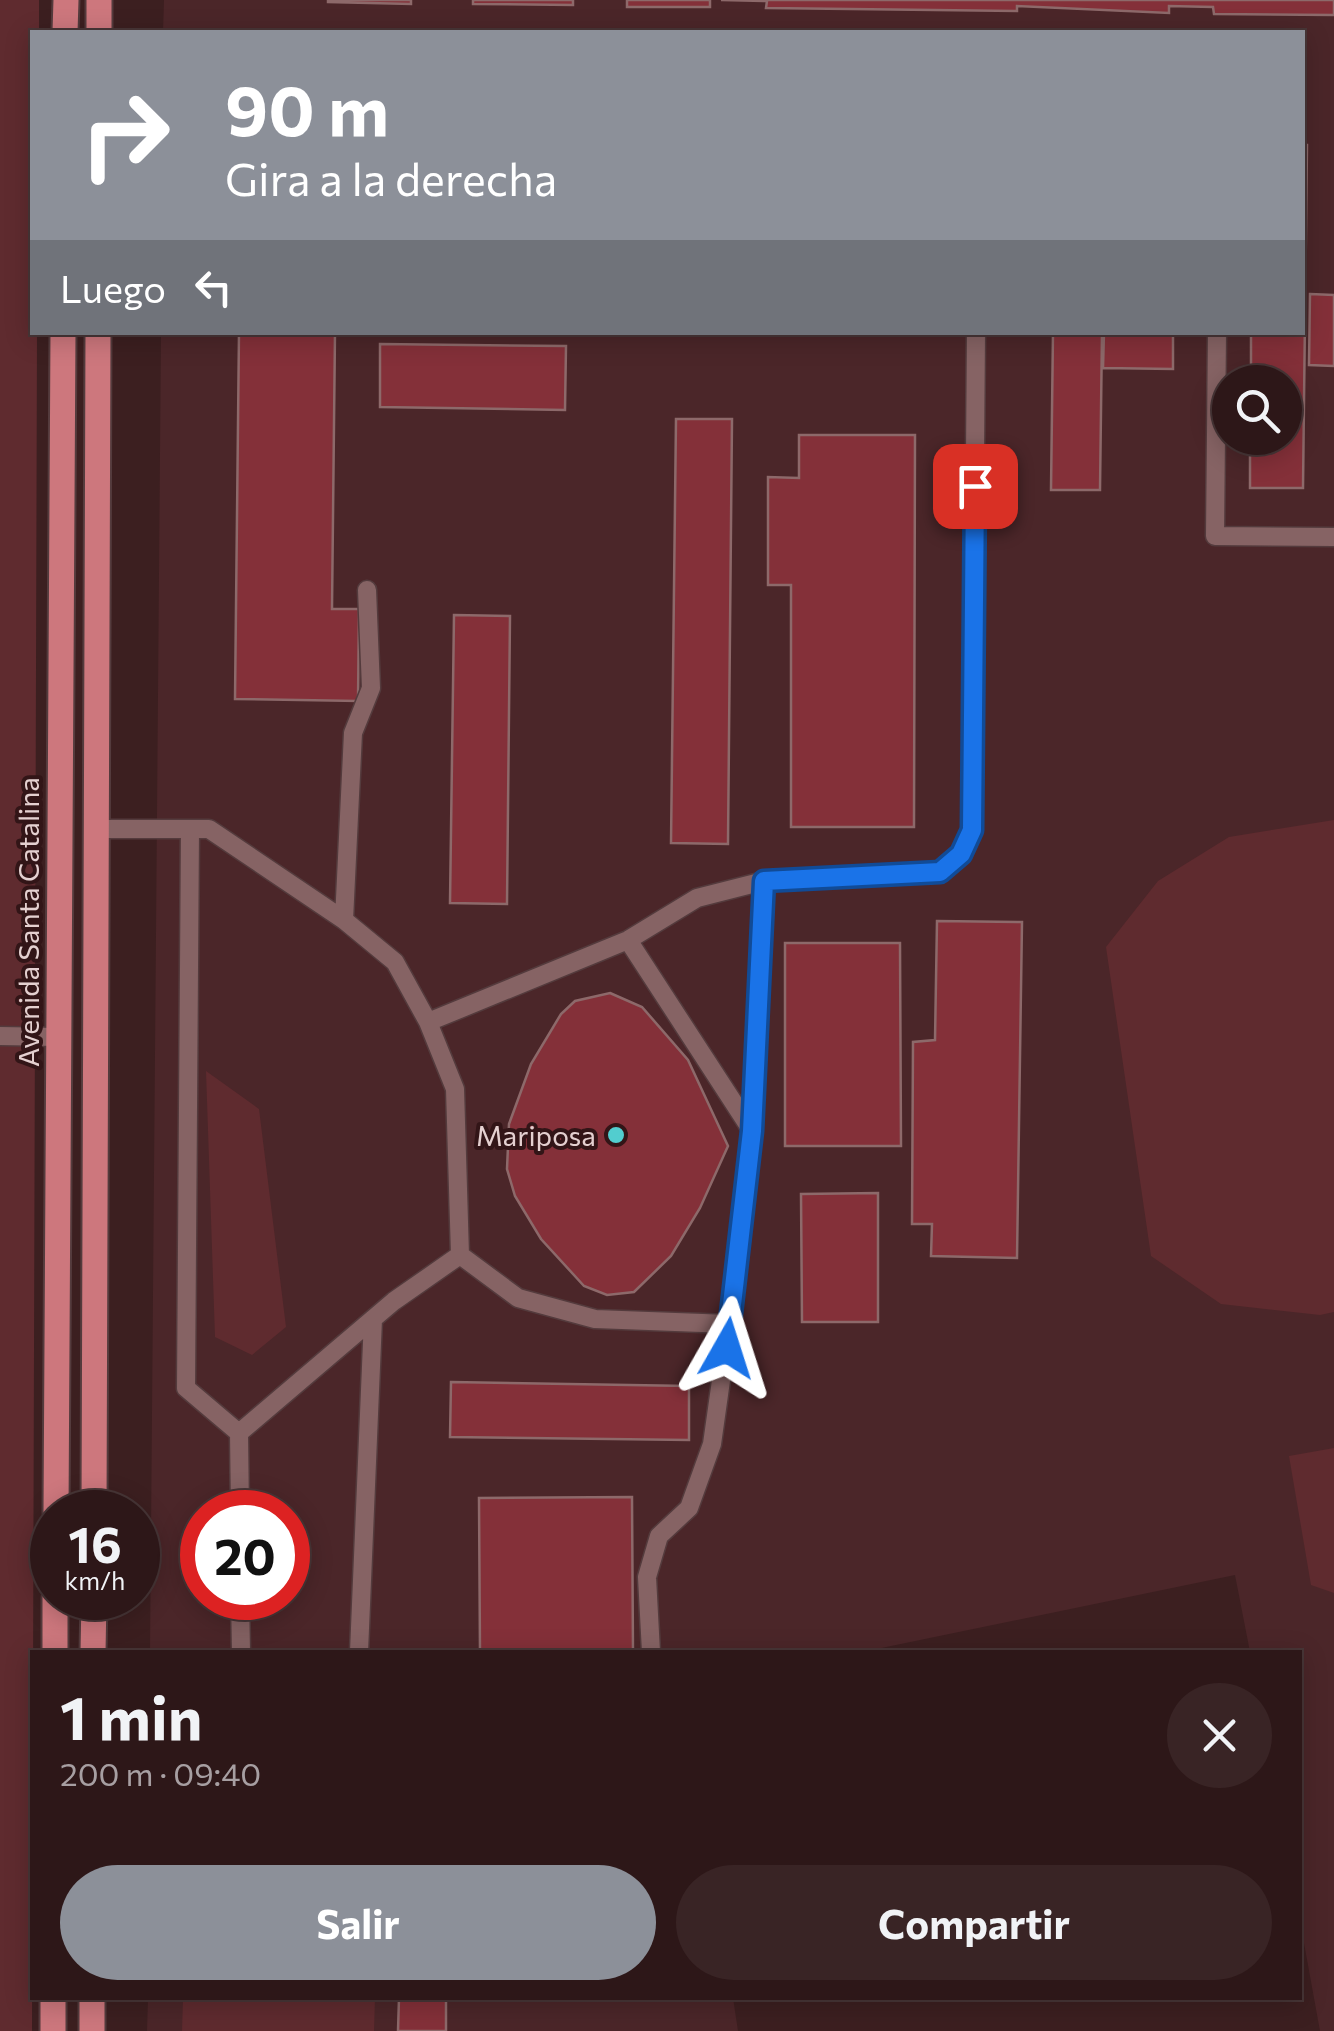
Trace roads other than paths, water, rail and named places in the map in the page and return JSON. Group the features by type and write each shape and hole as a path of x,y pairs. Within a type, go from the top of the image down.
{"main road":[{"path":"66,0 66,30"},
{"path":"99,30 100,0"},
{"name":"Avenida Santa Catalina","path":"56,1490 63,335"},
{"path":"94,1490 98,335"},
{"path":"55,1620 55,1650"},
{"path":"94,1620 94,1650"},
{"path":"53,2031 54,2000"},
{"path":"92,2000 92,2031"}],"lane":[{"path":"428,1022 628,940 697,898 764,881 940,872 961,854 972,830 976,335"},
{"path":"1217,335 1215,536 1334,537"},
{"path":"344,920 353,733 371,688 366,590"},
{"path":"96,829 209,829 344,920 395,962 428,1022 455,1089 460,1255"},
{"path":"190,829 186,1388 239,1433 240,1490"},
{"path":"650,1650 647,1576 659,1536 690,1508 712,1444 752,1131 764,881"},
{"path":"628,940 752,1131"},
{"path":"0,1036 57,1037"},
{"path":"239,1433 372,1319 460,1255"},
{"path":"460,1255 518,1298 580,1315 729,1324"},
{"path":"359,1650 372,1319"},
{"path":"240,1620 241,1650"}],"place":[{"name":"Mariposa","path":"616,1135"}]}
